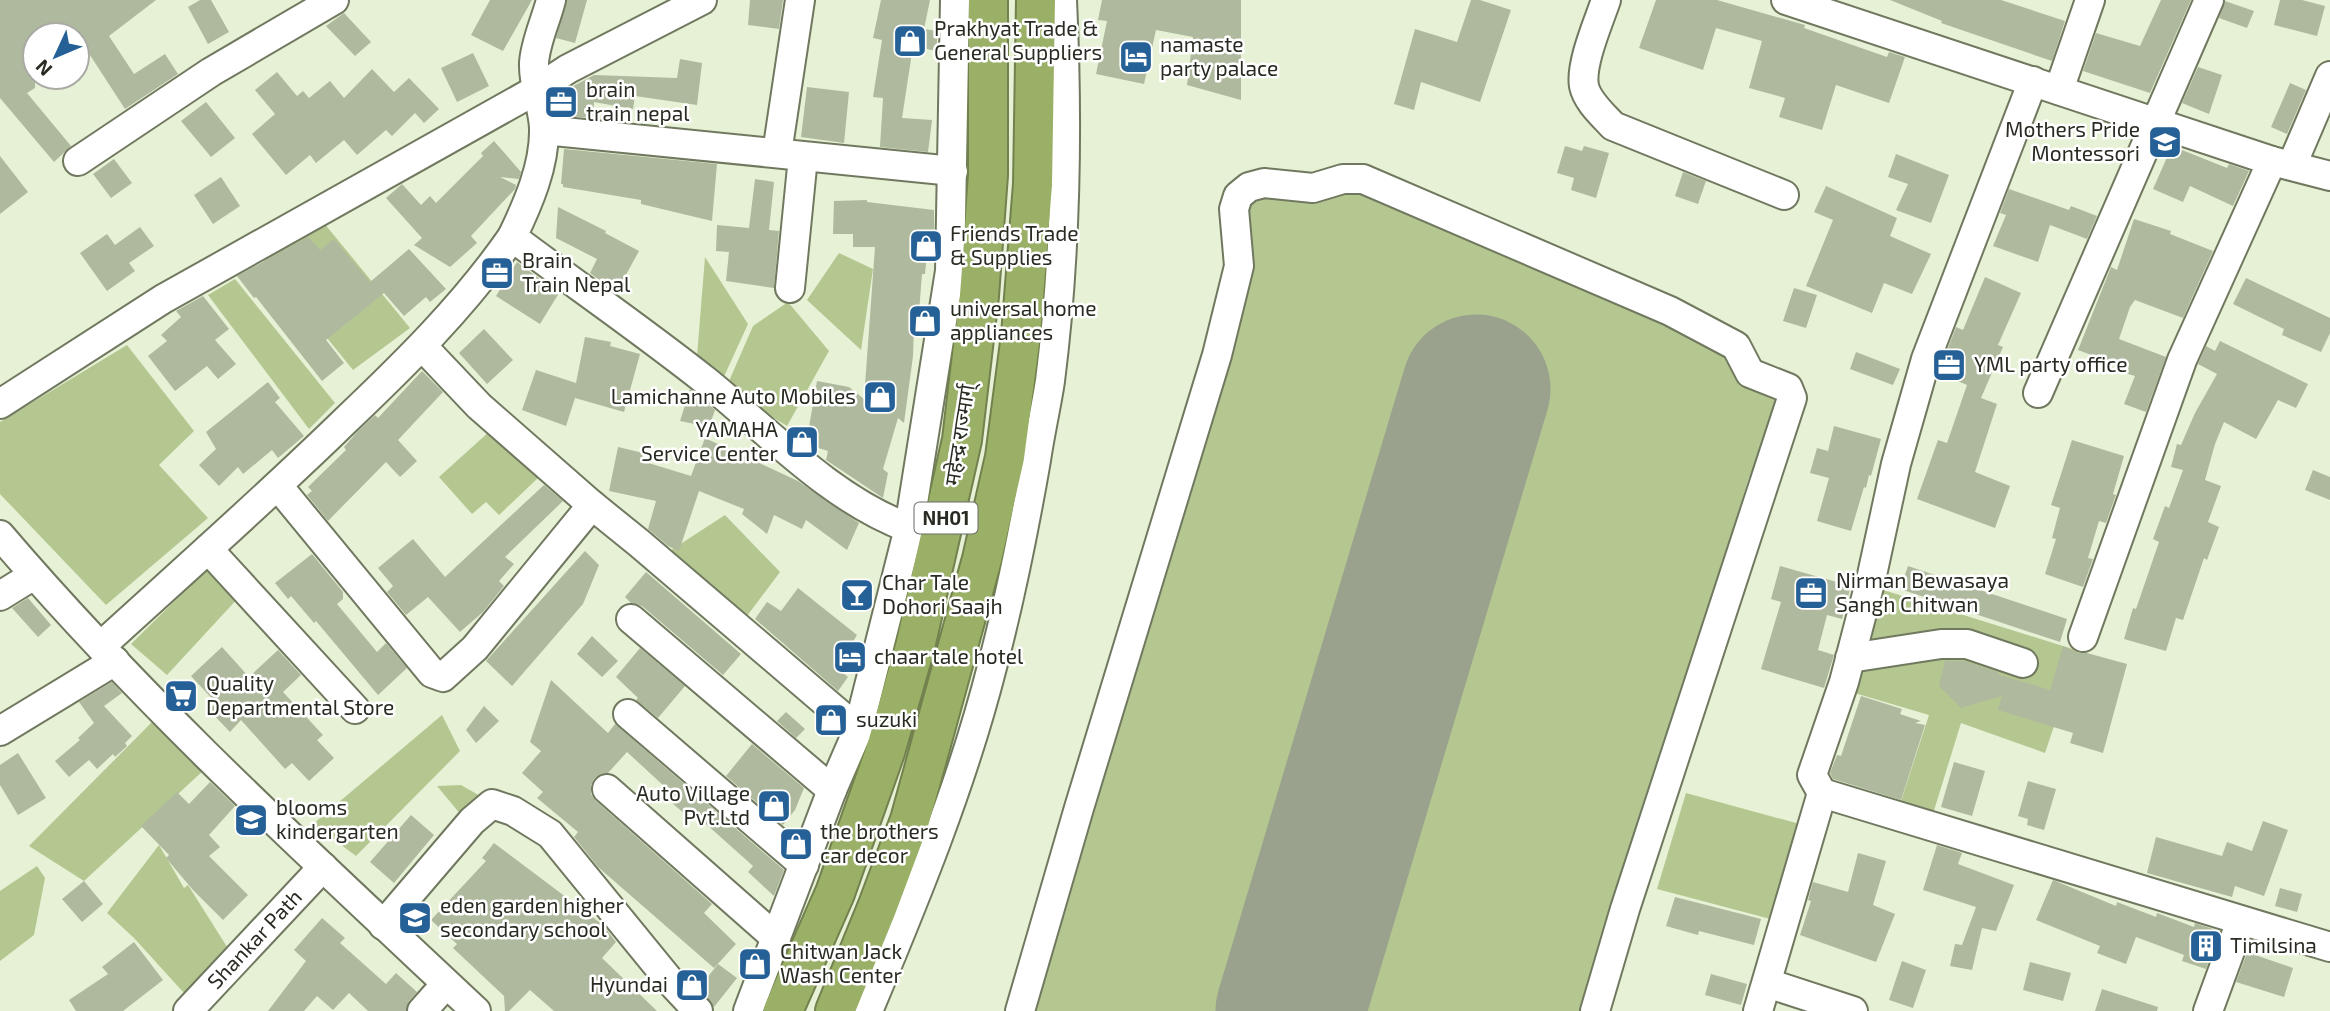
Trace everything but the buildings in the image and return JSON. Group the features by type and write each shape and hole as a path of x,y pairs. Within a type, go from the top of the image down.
{"highway":[{"name":"महेन्द्र राज्मार्ग्","path":"783,1011 835,893 885,752 915,647 962,440 979,296 988,175 988,0"},
{"name":"NH01","path":"835,1011 910,820 979,571 1004,457 1021,335 1033,184 1035,0"}],"street":[{"path":"78,161 211,72 334,0"},
{"path":"0,731 108,654 208,549 423,347 480,282 512,237 525,212 539,167 544,130 534,62 551,0"},
{"path":"0,404 163,299 536,90 568,69 702,0"},
{"path":"790,288 790,155 800,0"},
{"path":"748,1011 832,790 858,730 909,528 950,271 956,0"},
{"path":"868,1011 910,911 953,795 992,668 1024,524 1049,382 1059,281 1065,164 1062,0"},
{"path":"1606,0 1586,63 1584,86 1594,106 1613,126 1784,195"},
{"path":"1786,0 2282,163 2330,176"},
{"path":"2090,0 2046,85 1926,359 1896,464 1872,575 1850,658 1812,775 1822,793 2330,947"},
{"path":"2038,393 2208,0"},
{"path":"2083,636 2182,359 2282,163 2330,76"},
{"path":"544,130 953,171"},
{"path":"1020,1011 1217,355 1239,266 1234,209 1238,196 1249,187 1264,183 1313,188 1343,179 1363,180 1670,311 1737,346 1750,373 1788,388 1791,392 1792,398 1633,883 1595,1011"},
{"path":"512,237 705,380 818,476 879,514 909,528"},
{"path":"423,347 479,406 858,730"},
{"path":"278,486 432,673 443,677 475,648 592,505"},
{"path":"0,535 34,575 195,746 475,1011"},
{"path":"208,549 355,709"},
{"path":"0,596 34,575"},
{"path":"631,619 832,790"},
{"path":"1850,658 1941,644 1967,644 2023,663"},
{"path":"628,714 804,865"},
{"path":"607,789 776,938"},
{"path":"1758,1011 1822,793"},
{"path":"383,925 472,821 492,804 513,811 550,834 670,981 698,1011"},
{"name":"Shankar Path","path":"188,1011 323,867"},
{"path":"2208,1011 2241,921"},
{"path":"1767,983 1853,1011"},
{"path":"422,1011 446,984"}],"green space":[{"path":"1354,186 1716,341 1785,393 1748,480 1589,1011 1350,1011 1535,391 1441,366 1248,1011 1031,1011 1251,201 1260,193"},
{"path":"319,217 410,328 353,370 255,249"},
{"path":"839,253 873,269 861,350 807,300"},
{"path":"705,257 748,324 722,381 697,356"},
{"path":"235,279 335,403 309,429 208,295"},
{"path":"788,302 829,351 787,426 726,388 753,326"},
{"path":"127,345 194,431 159,465 208,518 106,605 0,494 0,422"},
{"path":"491,430 539,477 499,515 486,502 472,514 439,477"},
{"path":"725,515 780,572 744,620 665,554"},
{"path":"217,559 240,596 167,675 131,644"},
{"path":"1880,589 2079,651 2045,753 1961,723 1932,817 1899,807 1929,715 1851,692"},
{"path":"442,715 460,751 356,856 313,824"},
{"path":"155,719 205,769 84,881 29,846"},
{"path":"461,785 482,797 462,816 437,786"},
{"path":"1686,793 1807,826 1778,921 1657,889"},
{"path":"159,845 184,888 188,885 229,950 184,993 134,938 107,913"},
{"path":"37,866 45,878 34,935 0,961 0,891"}],"runway":[{"path":"1290,1011 1476,389"}],"place":[{"name":"Prakhyat Trade & General Suppliers","path":"910,41"},
{"name":"namaste party palace","path":"1136,57"},
{"name":"brain train nepal","path":"561,102"},
{"name":"Mothers Pride Montessori","path":"2165,142"},
{"name":"Friends Trade & Supplies","path":"926,246"},
{"name":"Brain Train Nepal","path":"497,273"},
{"name":"universal home appliances","path":"925,321"},
{"name":"YML party office","path":"1949,365"},
{"name":"Lamichanne Auto Mobiles","path":"880,397"},
{"name":"YAMAHA Service Center","path":"802,442"},
{"name":"Nirman Bewasaya Sangh Chitwan","path":"1811,593"},
{"name":"Char Tale Dohori Saajh","path":"857,595"},
{"name":"chaar tale hotel","path":"850,657"},
{"name":"Quality Departmental Store","path":"181,696"},
{"name":"suzuki","path":"831,720"},
{"name":"Auto Village Pvt.Ltd","path":"774,806"},
{"name":"blooms kindergarten","path":"251,820"},
{"name":"the brothers car decor","path":"796,844"},
{"name":"eden garden higher secondary school","path":"415,918"},
{"name":"Timilsina","path":"2206,946"},
{"name":"Chitwan Jack Wash Center","path":"755,964"},
{"name":"Hyundai","path":"692,985"}]}
